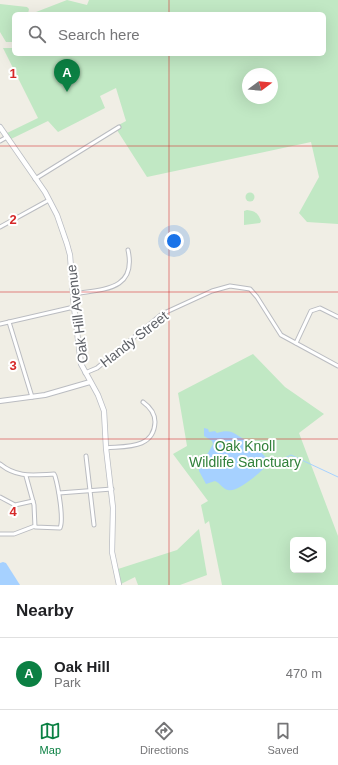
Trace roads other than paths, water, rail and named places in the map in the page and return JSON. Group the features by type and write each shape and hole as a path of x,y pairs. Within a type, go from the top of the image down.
{"main road":[{"name":"Oak Hill Avenue","path":"0,126 49,200 70,255 80,357 85,373 98,395 104,411 106,448 114,508 112,552 119,585"}],"street":[{"path":"36,179 119,127"},
{"path":"0,141 7,137"},
{"path":"0,227 49,200"},
{"path":"73,294 114,286 120,283 126,277 130,266 128,250"},
{"name":"Handy Street","path":"85,373 97,368 162,314 202,295 225,287 244,287 253,292 282,335 338,366"},
{"path":"0,324 74,307"},
{"path":"296,343 311,311 320,308 338,317"},
{"path":"9,322 32,397"},
{"path":"0,401 32,397 90,382"},
{"path":"106,448 137,445 148,439 154,428 155,418 149,406 144,402"},
{"path":"86,456 94,526"},
{"path":"0,464 12,472 26,476 54,474 59,493 61,525 60,528 37,528 34,526 14,534 0,534"},
{"path":"26,476 33,501 34,526"},
{"path":"59,493 112,489"},
{"path":"0,497 15,505 33,501"}],"water":[{"path":"204,428 208,429 209,432 232,432 247,441 252,442 269,461 268,464 250,481 232,490 226,489 215,481 206,484 199,471 199,461 208,453 213,444 212,441 204,436"},
{"path":"0,563 6,563 20,585 0,585"}],"waterway":[{"path":"274,463 291,455 338,477"}],"place":[{"name":"Oak Hill","path":"67,92"}],"park label":[{"name":"Oak Knoll Wildlife Sanctuary","path":"245,454"}]}
